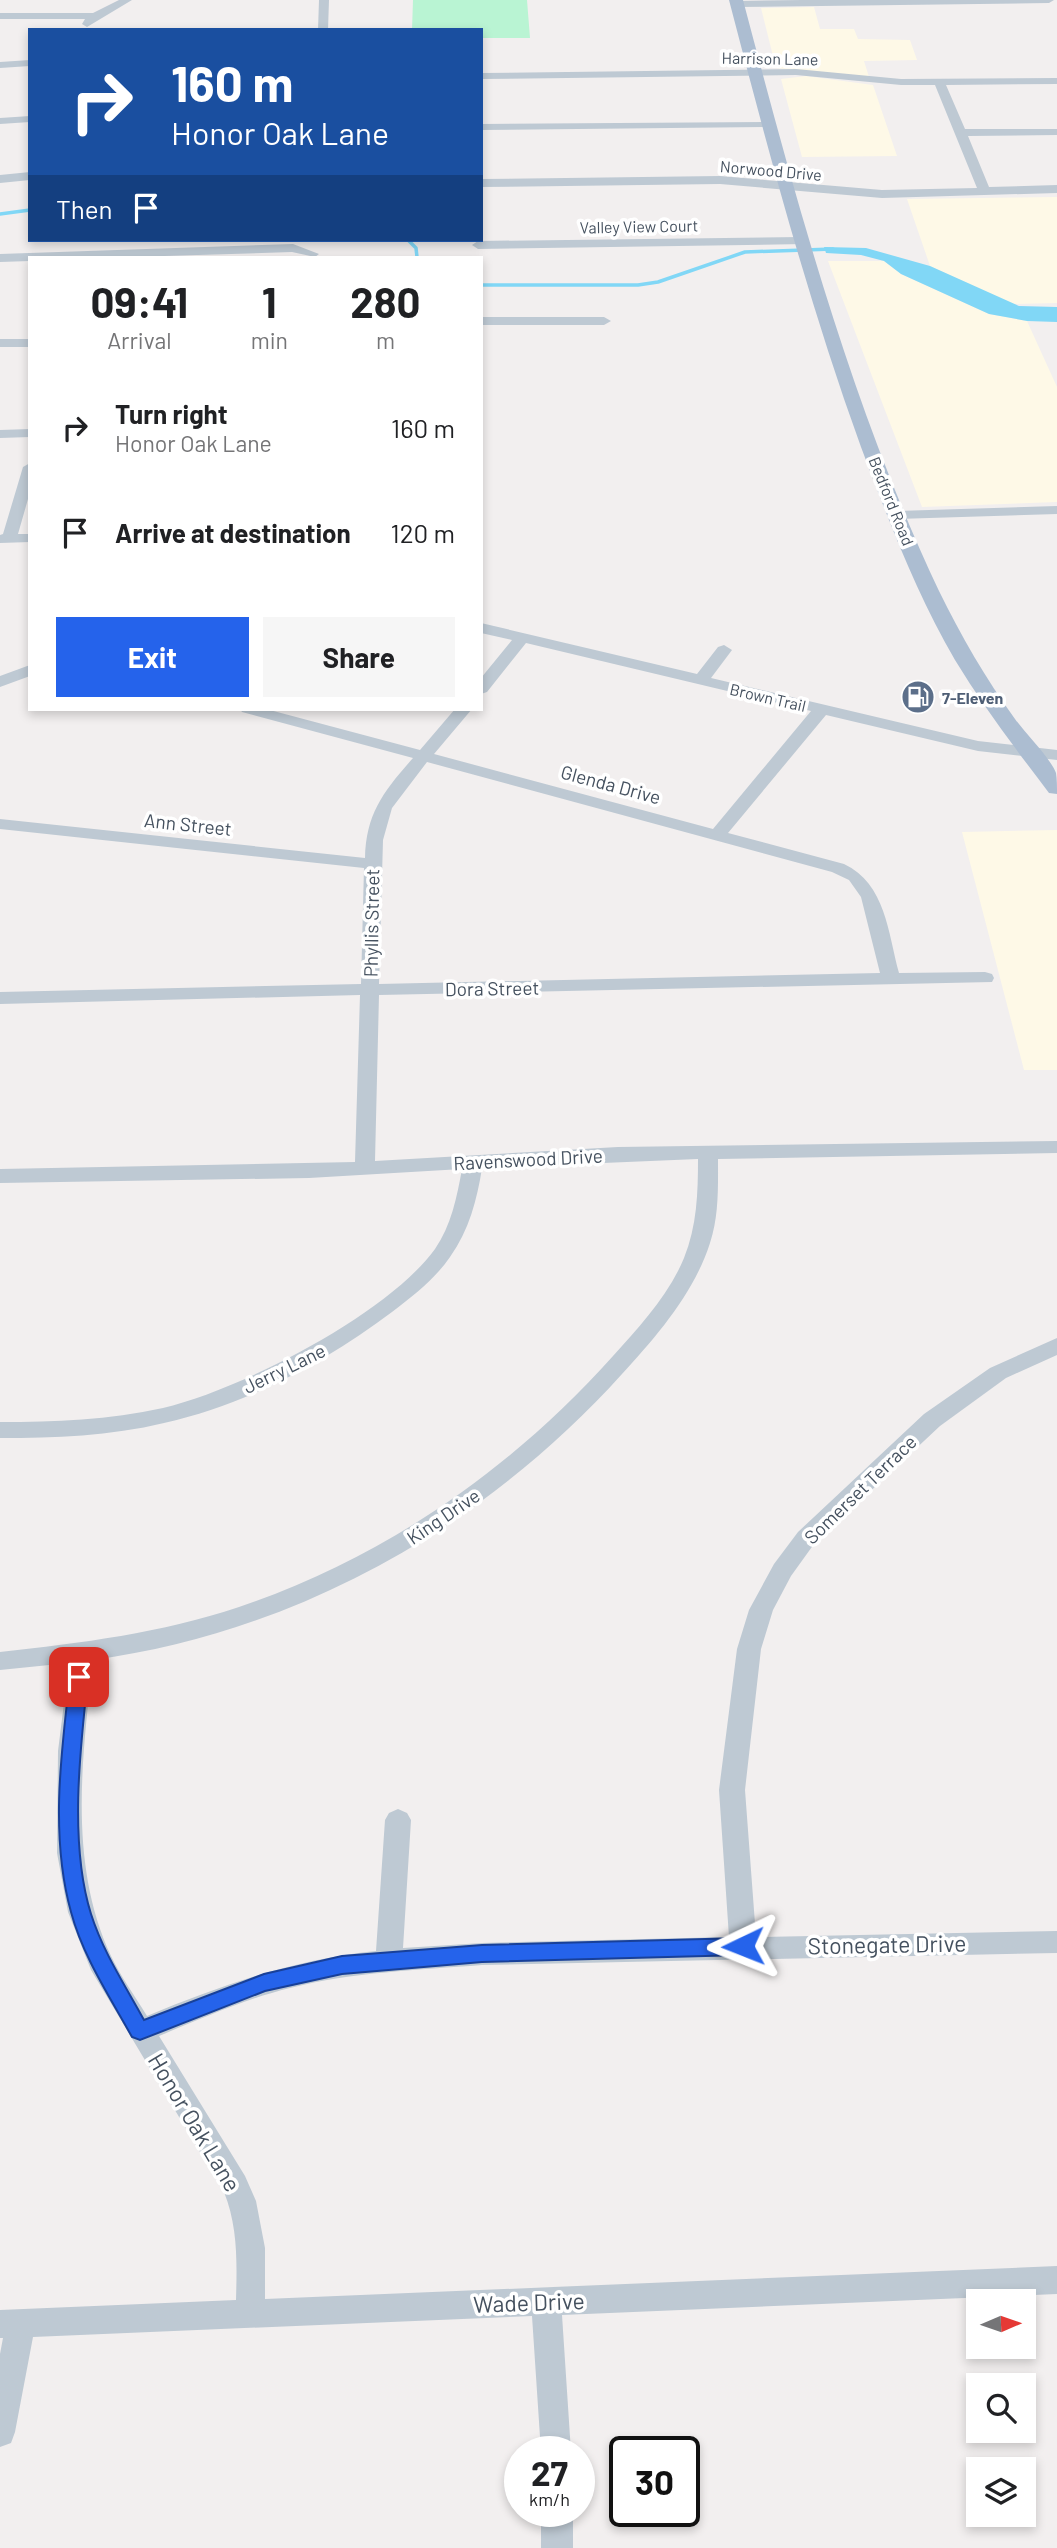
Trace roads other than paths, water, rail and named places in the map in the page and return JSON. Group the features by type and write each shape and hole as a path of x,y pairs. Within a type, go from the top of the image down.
{"main road":[{"name":"Bedford Road","path":"737,2 784,186 803,247 866,435 897,515 921,573 964,658 1030,754 1057,788"}],"street":[{"path":"86,28 94,16 127,0"},
{"path":"323,28 324,0"},
{"path":"737,2 1049,0"},
{"path":"0,16 94,16"},
{"path":"0,65 28,63"},
{"name":"Harrison Lane","path":"483,76 755,72 808,73 887,82 1057,82"},
{"path":"940,83 984,191"},
{"path":"0,121 28,119"},
{"path":"483,128 768,124"},
{"path":"961,134 1057,132"},
{"path":"0,179 28,176"},
{"name":"Norwood Drive","path":"483,183 720,180 882,194 1057,189"},
{"name":"Valley View Court","path":"478,245 803,247"},
{"path":"77,256 293,248 313,254"},
{"path":"0,258 28,257"},
{"path":"483,321 604,321"},
{"path":"0,343 28,342"},
{"path":"0,433 28,433"},
{"path":"28,473 5,539 28,538"},
{"path":"897,515 1057,510"},
{"name":"Brown Trail","path":"483,628 978,747 1057,755"},
{"path":"483,686 522,638"},
{"path":"700,681 724,650"},
{"path":"0,682 28,671"},
{"path":"718,834 822,709"},
{"name":"Glenda Drive","path":"255,711 838,868 855,876 870,897 891,979"},
{"name":"Phyllis Street","path":"365,1168 374,840 383,808 392,793 462,711"},
{"name":"Ann Street","path":"0,824 372,864"},
{"name":"Dora Street","path":"0,998 985,978"},
{"name":"Ravenswood Drive","path":"0,1176 365,1168 708,1152 1057,1147"},
{"name":"King Drive","path":"0,1661 82,1652 187,1632 290,1598 387,1554 444,1517 536,1450 646,1334 686,1273 700,1243 708,1199 708,1152"},
{"name":"Jerry Lane","path":"0,1430 92,1427 133,1422 211,1402 270,1378 327,1347 407,1290 432,1267 450,1242 469,1197 473,1162"},
{"name":"Somerset Terrace","path":"743,1946 732,1790 749,1648 761,1610 782,1570 806,1538 932,1420 999,1373 1057,1346"},
{"name":"Honor Oak Lane","path":"82,1652 71,1751 70,1853 81,1912 100,1962 246,2207 251,2230 250,2314"},
{"path":"389,1960 398,1820"},
{"name":"Stonegate Drive","path":"140,2031 264,1983 342,1965 389,1960 482,1954 743,1946 1057,1942"},
{"name":"Wade Drive","path":"11,2323 1057,2280"},
{"path":"546,2302 555,2436"},
{"path":"0,2432 11,2323"},
{"path":"556,2527 557,2548"}],"water":[{"path":"824,247 866,248 930,266 1019,306 1057,307 1057,322 1027,321 989,314 901,274 884,261 861,255 826,253"}],"waterway":[{"path":"0,214 28,210"},
{"path":"410,242 416,248 417,256"},
{"path":"483,285 638,285 658,282 745,252 833,249"}],"place":[{"name":"7-Eleven","path":"918,697"}]}
